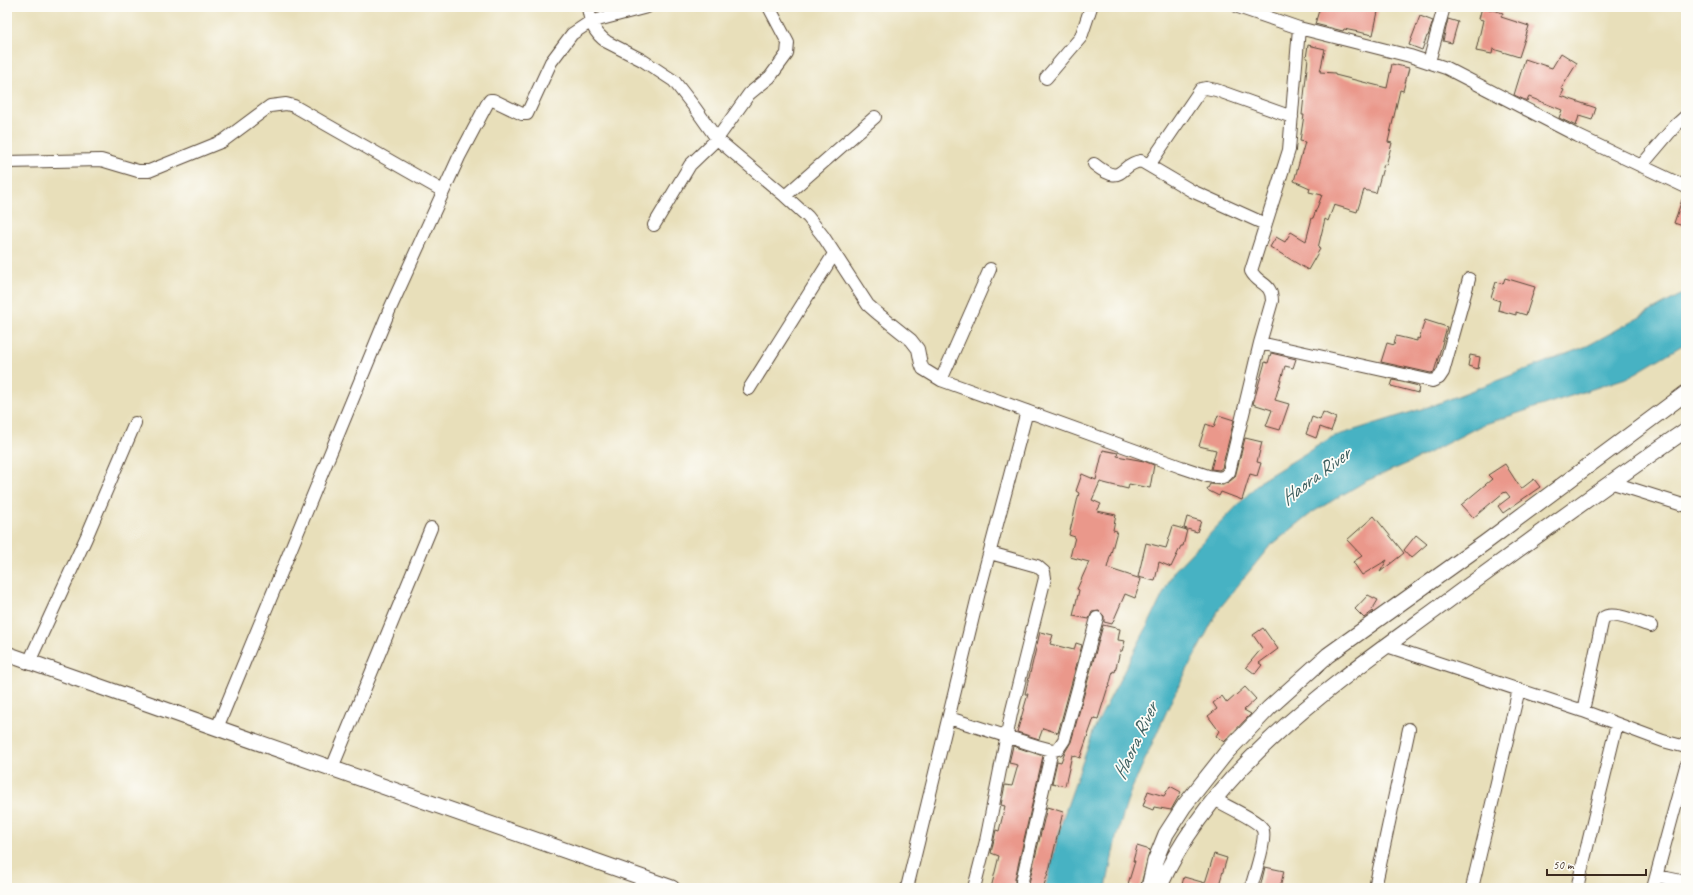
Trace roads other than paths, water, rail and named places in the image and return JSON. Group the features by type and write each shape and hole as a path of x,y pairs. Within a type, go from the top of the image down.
{"street":[{"path":"588,7 590,22 600,37 606,42 642,60 674,81 717,139 785,196 814,225 868,305 911,340 918,349 920,364 924,369 941,380 1181,467 1208,476 1220,478 1229,472 1260,343 1272,301 1270,288 1253,276 1251,271 1264,224 1287,161 1299,28"},
{"path":"217,728 349,405 458,157 488,102 490,100 496,101 522,114 527,114 551,62 568,39 579,28 590,22 647,7"},
{"path":"654,225 690,165 717,139 749,94 770,77 787,54 788,43 769,7"},
{"path":"1046,78 1081,37 1091,7"},
{"path":"1429,62 1444,7"},
{"path":"1243,8 1299,28 1429,62 1453,71 1578,136 1686,187"},
{"path":"1149,164 1202,89 1206,88 1216,90 1292,117"},
{"path":"7,162 101,160 138,171 149,171 219,143 231,136 270,106 286,104 294,106 443,191"},
{"path":"1641,166 1675,126 1686,116"},
{"path":"785,196 875,117"},
{"path":"1094,164 1104,172 1114,174 1124,171 1135,162 1141,161 1149,164 1192,191 1264,224"},
{"path":"748,389 834,254"},
{"path":"941,380 990,269"},
{"path":"1260,343 1432,381 1439,378 1443,372 1469,279"},
{"path":"1149,888 1155,861 1166,834 1184,806 1226,753 1269,708 1328,654 1486,542 1686,393"},
{"path":"907,888 990,553 1027,411"},
{"path":"29,662 86,538 136,423"},
{"path":"1159,888 1182,844 1206,808 1228,782 1281,729 1321,695 1387,646 1610,482 1686,430"},
{"path":"1610,482 1686,506"},
{"path":"332,768 431,528"},
{"path":"974,888 986,841 1007,737 1045,578 1044,572 1037,566 990,553"},
{"path":"1583,711 1603,618 1613,615 1651,626"},
{"path":"950,718 1052,750 1058,749 1064,740 1097,618"},
{"path":"1387,646 1583,711 1663,741 1686,747"},
{"path":"7,654 672,888"},
{"path":"1472,888 1519,689"},
{"path":"1577,888 1617,724"},
{"path":"1375,888 1409,729"},
{"path":"1022,881 1052,750"},
{"path":"1653,888 1686,766"},
{"path":"1214,799 1256,822 1262,828 1264,838 1251,888"},
{"path":"1657,876 1686,882"}],"water":[{"name":"Haora River","path":"1686,292 1686,343 1629,377 1482,425 1411,462 1366,481 1313,512 1269,547 1219,609 1173,697 1130,793 1116,838 1106,888 1045,888 1063,818 1094,729 1174,571 1262,480 1332,437 1434,405 1587,346"}]}
